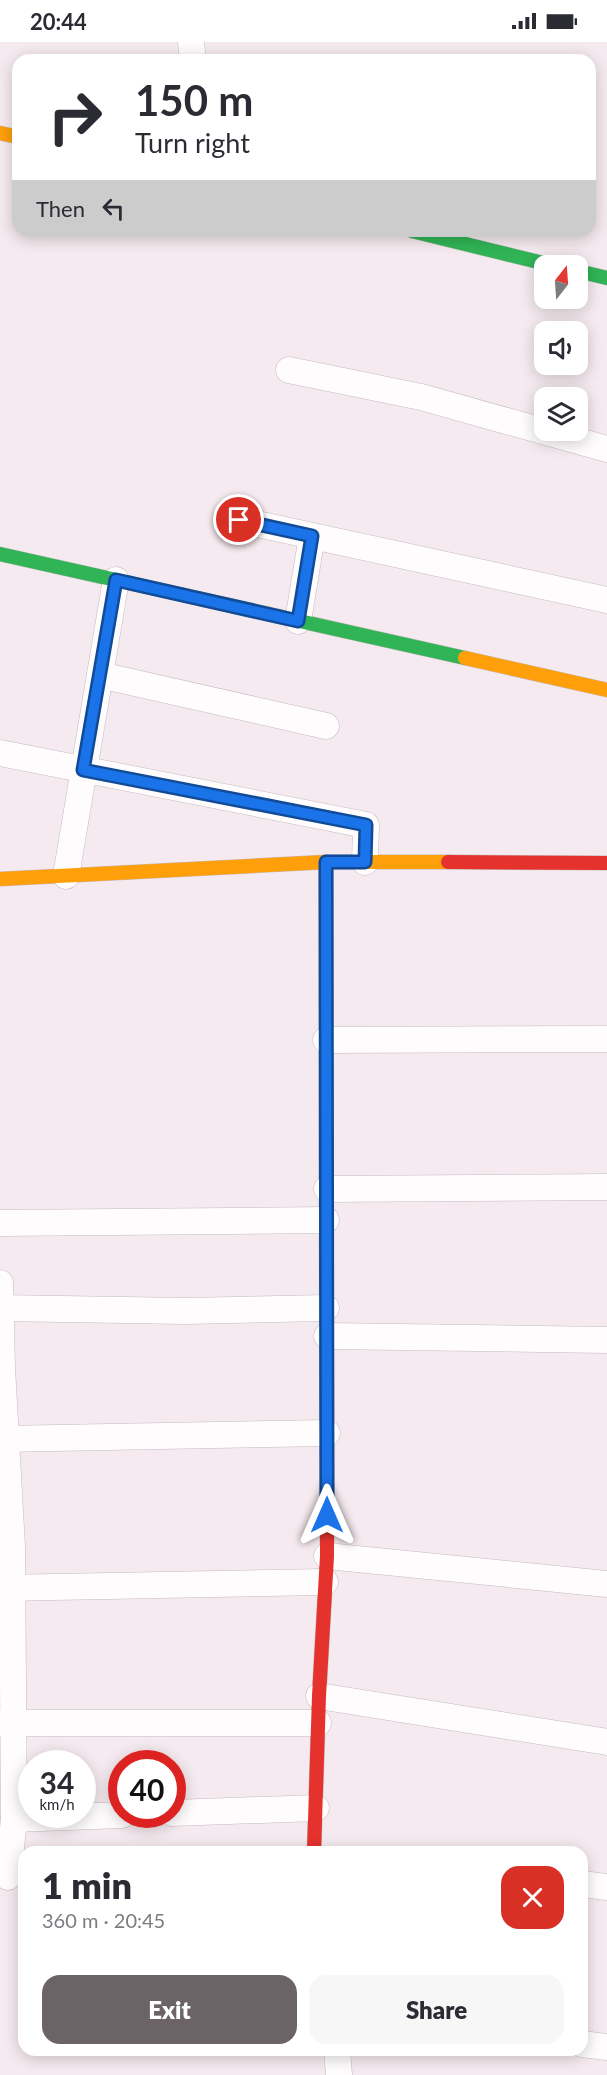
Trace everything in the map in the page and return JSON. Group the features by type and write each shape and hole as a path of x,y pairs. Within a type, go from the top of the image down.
{"street":[{"path":"437,237 534,261"},
{"path":"588,273 607,278"},
{"path":"289,370 421,397 607,449"},
{"path":"239,520 607,600"},
{"path":"298,621 312,536"},
{"path":"0,554 607,690"},
{"path":"66,876 116,580"},
{"path":"100,675 326,726"},
{"path":"0,753 366,825 365,862"},
{"path":"314,1846 319,1696 327,1556 326,862"},
{"path":"0,879 326,862 607,863"},
{"path":"326,1040 607,1039"},
{"path":"327,1189 607,1187"},
{"path":"0,1223 326,1220"},
{"path":"0,1283 7,1723 14,1819 11,1878"},
{"path":"1,1308 186,1311 326,1308"},
{"path":"327,1336 607,1340"},
{"path":"3,1439 327,1433"},
{"path":"327,1556 607,1584"},
{"path":"6,1588 325,1582"},
{"path":"319,1696 607,1742"},
{"path":"7,1723 318,1723"},
{"path":"186,1813 316,1808"},
{"path":"14,1819 108,1816"},
{"path":"588,1885 607,1887"},
{"path":"588,2045 607,2047"},
{"path":"337,2056 339,2075"}],"traffic: fast":[{"path":"437,237 534,261"},
{"path":"588,273 607,278"},
{"path":"0,554 465,658"},
{"path":"326,862 326,992"},
{"path":"326,1177 327,1476"}],"traffic: slow":[{"path":"0,133 12,136"},
{"path":"465,658 607,690"},
{"path":"0,879 326,862 448,862"}],"traffic: jam":[{"path":"448,862 607,863"},
{"path":"326,992 326,1177"},
{"path":"314,1846 319,1696 327,1556 327,1476"}],"route":[{"path":"239,520 312,536 298,621 116,580 83,770 366,825 365,862 326,862 327,1515"}]}
